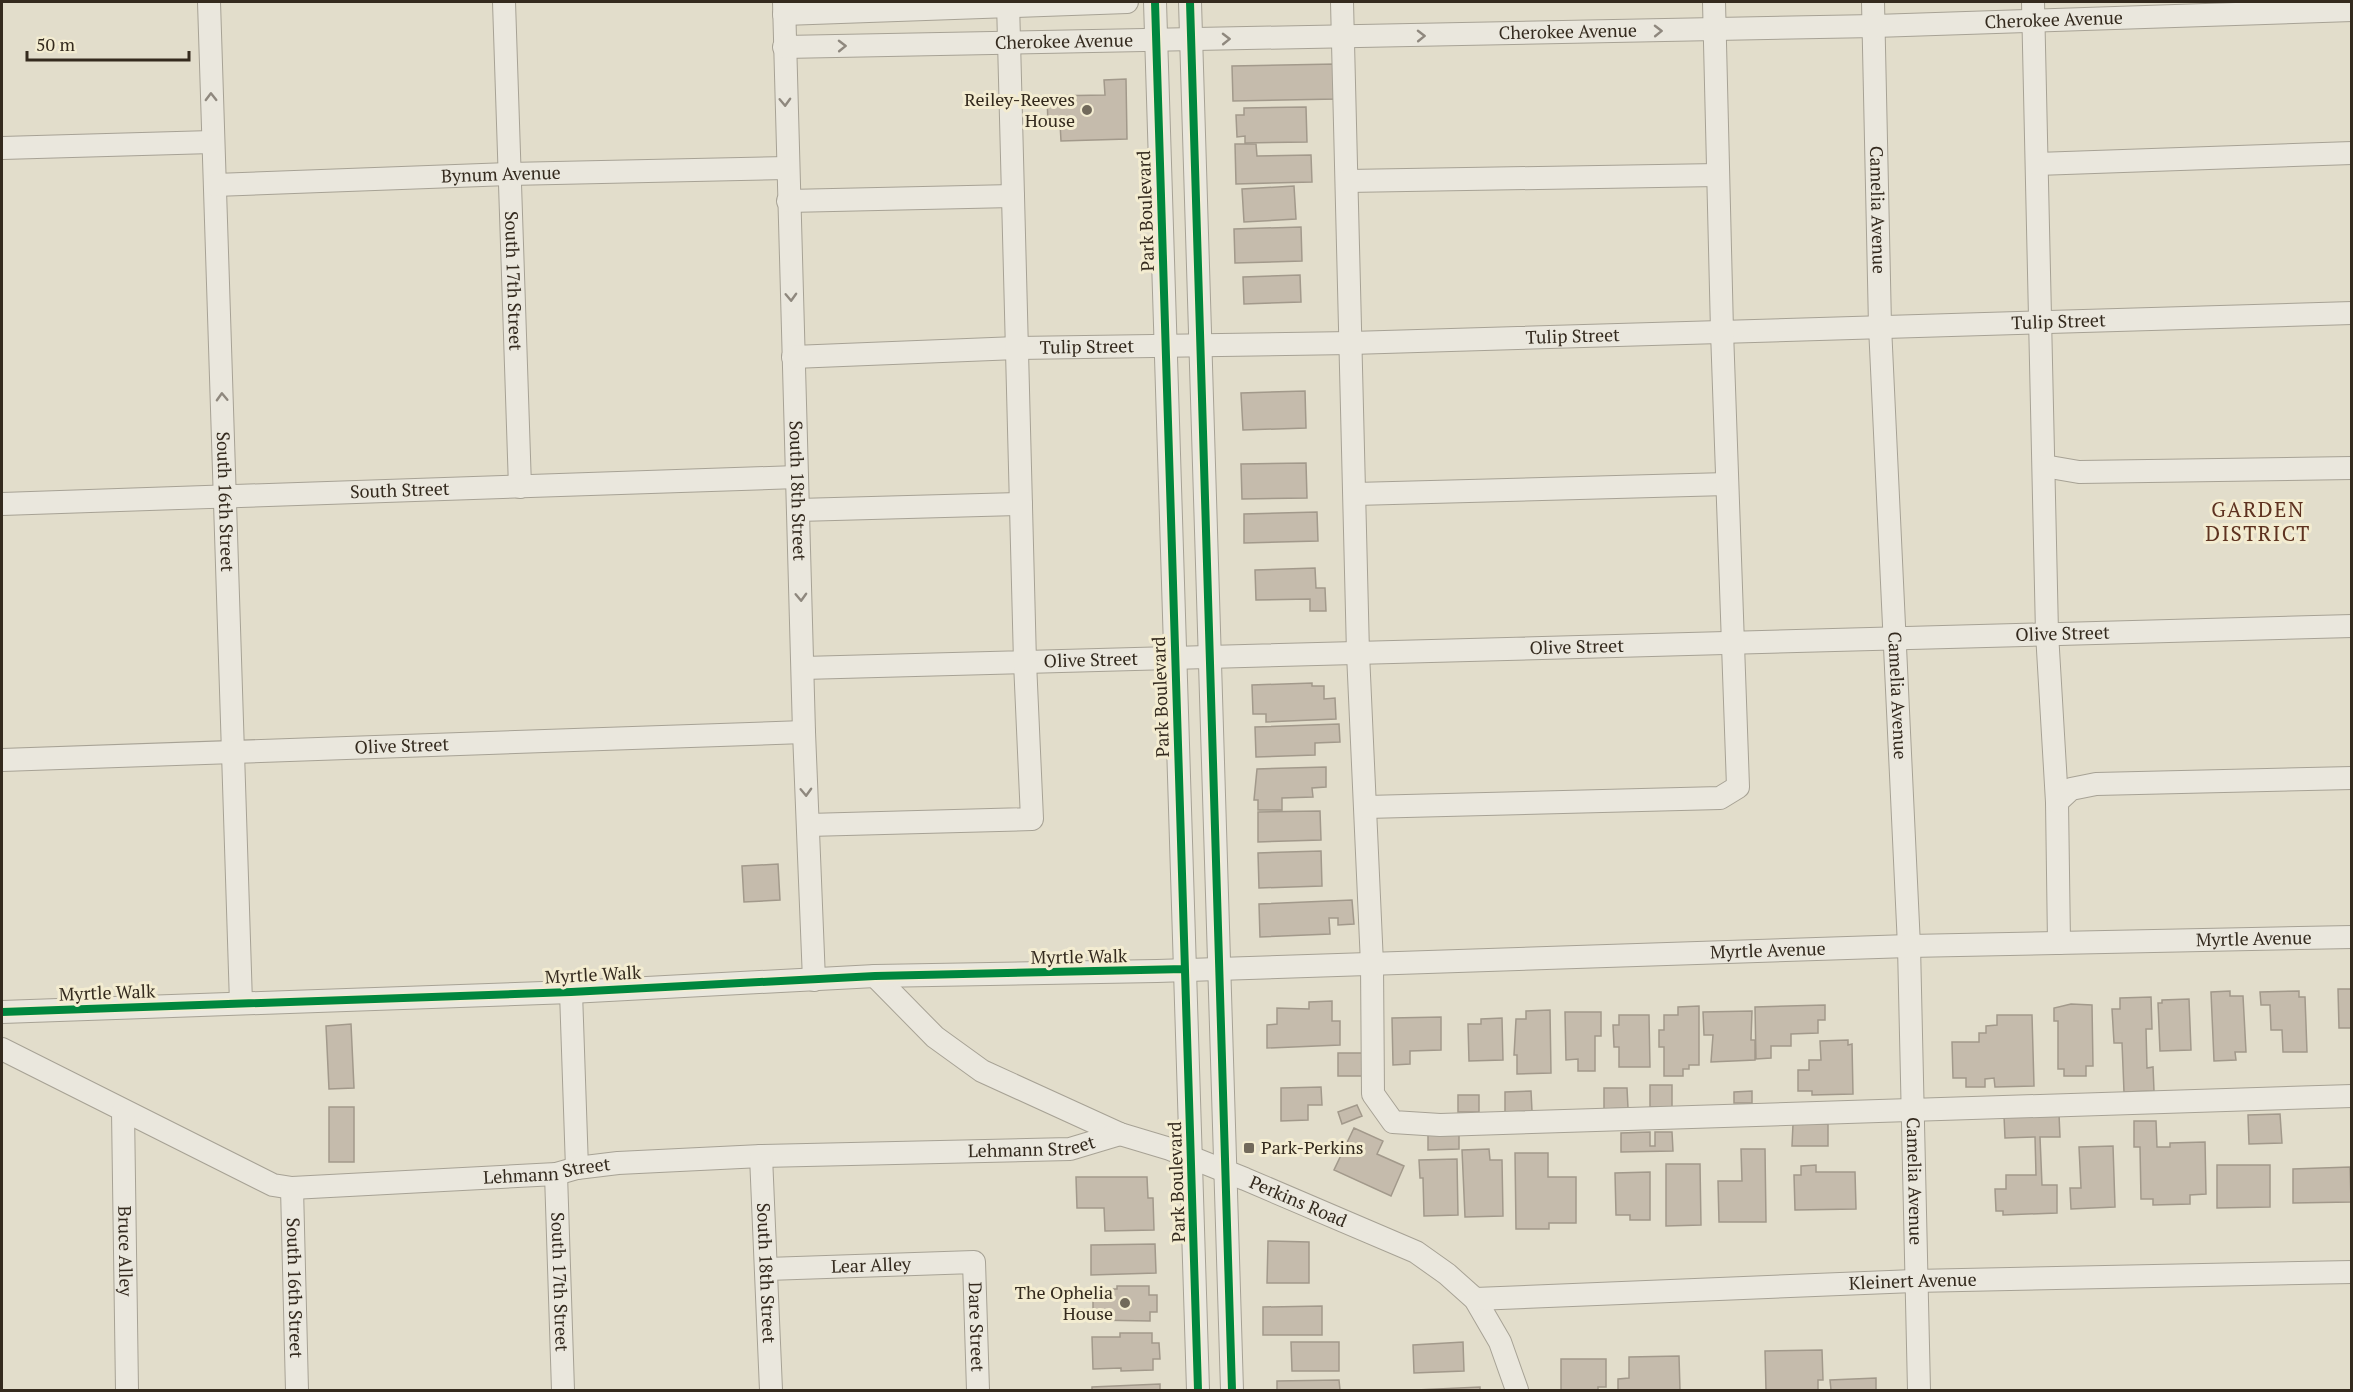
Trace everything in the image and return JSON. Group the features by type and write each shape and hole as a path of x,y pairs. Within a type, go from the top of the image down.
{"street":[{"name":"South 16th Street","path":"209,2 241,1003"},
{"name":"South 17th Street","path":"504,2 520,487"},
{"name":"Cherokee Avenue","path":"784,8 1127,2"},
{"name":"Park Boulevard","path":"1155,2 1198,1390"},
{"path":"1190,2 1232,1390"},
{"path":"1342,2 1358,653 1372,964 1373,1095 1393,1122 1440,1125 2352,1096"},
{"path":"1366,807 1720,798 1738,787 1722,331 1714,2"},
{"name":"Camelia Avenue","path":"1874,2 1880,326 1909,946 1914,1281 1919,1390"},
{"path":"808,825 1032,819 1025,662 1008,4"},
{"name":"South 18th Street","path":"784,8 804,732 814,980"},
{"name":"Cherokee Avenue","path":"784,47 1875,26 2033,11 2352,10"},
{"path":"2033,11 2047,633 2057,802 2059,943"},
{"path":"2,148 212,142"},
{"path":"2037,164 2352,153"},
{"name":"Bynum Avenue","path":"215,185 509,174 787,168"},
{"path":"1347,181 1718,175"},
{"path":"788,201 1013,196"},
{"name":"Tulip Street","path":"793,357 1017,348 1351,343 2352,313"},
{"path":"2044,466 2079,472 2352,468"},
{"name":"South Street","path":"2,504 797,477"},
{"path":"1355,494 1727,484"},
{"path":"798,510 1021,504"},
{"name":"Olive Street","path":"803,668 1732,641 2352,626"},
{"name":"Olive Street","path":"2,760 804,732"},
{"path":"2057,802 2071,789 2096,784 2352,778"},
{"name":"Myrtle Avenue","path":"1185,969 1909,946 2352,937"},
{"name":"Myrtle Walk","path":"2,1012 571,992 875,976 1185,969"},
{"name":"Perkins Road","path":"875,976 935,1037 982,1071 1120,1134 1190,1157 1416,1252 1447,1274 1475,1299 1500,1342 1517,1390"},
{"name":"South 17th Street","path":"563,1390 571,992"},
{"name":"Lehmann Street","path":"2,1049 273,1185 292,1188 566,1171 618,1163 761,1156 1070,1149 1120,1134"},
{"name":"Bruce Alley","path":"123,1111 127,1390"},
{"name":"South 18th Street","path":"761,1156 771,1390"},
{"name":"South 16th Street","path":"292,1188 297,1390"},
{"name":"Lear Alley","path":"767,1269 974,1262"},
{"name":"Dare Street","path":"974,1262 978,1390"},
{"name":"Kleinert Avenue","path":"1475,1299 1914,1281 2352,1272"}],"building":[{"path":"1336,64 1337,99 1233,101 1232,66"},
{"name":"Reiley-Reeves House","path":"1126,79 1127,139 1061,141 1060,123 1048,124 1047,96 1105,95 1104,80"},
{"path":"1306,107 1307,142 1245,143 1245,136 1237,137 1236,115 1244,115 1244,108"},
{"path":"1235,144 1256,144 1257,156 1311,155 1312,182 1236,184"},
{"path":"1294,186 1296,219 1244,222 1242,189"},
{"path":"1301,227 1302,261 1235,263 1234,229"},
{"path":"1300,275 1301,302 1244,304 1243,277"},
{"path":"1305,391 1306,428 1243,430 1241,393"},
{"path":"1306,463 1307,498 1242,499 1241,464"},
{"path":"1317,512 1318,541 1244,543 1244,514"},
{"path":"1315,568 1316,588 1325,588 1326,611 1310,611 1310,599 1256,600 1255,570"},
{"path":"1312,683 1312,686 1324,686 1324,699 1335,698 1336,719 1266,722 1266,714 1253,714 1252,685"},
{"path":"1339,724 1340,742 1315,743 1315,755 1256,757 1255,727"},
{"path":"1326,767 1326,787 1312,788 1313,797 1282,798 1282,810 1258,810 1258,800 1254,800 1257,769"},
{"path":"1320,811 1321,840 1258,842 1258,812"},
{"path":"1321,851 1322,886 1259,888 1258,853"},
{"path":"778,864 780,900 744,902 742,866"},
{"path":"1352,900 1354,924 1338,925 1338,918 1329,918 1330,934 1260,937 1259,904"},
{"path":"2338,989 2352,989 2352,1028 2339,1028"},
{"path":"2230,991 2230,996 2243,996 2246,1052 2235,1052 2236,1060 2214,1061 2211,992"},
{"path":"2299,991 2299,997 2305,997 2307,1052 2283,1052 2282,1030 2271,1030 2270,1005 2261,1005 2260,992"},
{"path":"2151,997 2152,1029 2146,1029 2147,1068 2153,1067 2154,1091 2124,1092 2122,1043 2114,1043 2112,1009 2120,1009 2120,998"},
{"path":"2189,999 2191,1050 2160,1051 2158,1003 2162,1003 2162,1000"},
{"path":"1332,1001 1332,1021 1340,1021 1340,1045 1267,1048 1267,1025 1277,1024 1277,1008 1309,1009 1309,1002"},
{"path":"2071,1004 2092,1005 2093,1066 2086,1066 2086,1076 2064,1076 2064,1069 2058,1069 2058,1021 2054,1021 2054,1008"},
{"path":"1825,1005 1825,1020 1818,1020 1818,1033 1791,1034 1791,1046 1771,1046 1771,1058 1756,1059 1755,1007"},
{"path":"1699,1006 1699,1065 1689,1065 1689,1069 1683,1069 1683,1076 1664,1076 1664,1047 1659,1047 1659,1030 1664,1030 1664,1015 1678,1015 1678,1007"},
{"path":"1550,1010 1551,1073 1517,1074 1517,1055 1514,1055 1516,1019 1526,1019 1526,1011"},
{"path":"1752,1011 1751,1040 1755,1040 1755,1060 1711,1062 1713,1035 1704,1035 1703,1012"},
{"path":"1565,1012 1601,1012 1601,1036 1595,1036 1595,1071 1578,1071 1578,1059 1566,1060"},
{"path":"1619,1015 1649,1015 1650,1067 1619,1067 1619,1047 1614,1047 1613,1025 1619,1025"},
{"path":"1997,1015 2032,1015 2034,1086 1995,1087 1994,1078 1985,1079 1985,1087 1966,1087 1966,1078 1953,1078 1952,1042 1979,1042 1979,1033 1986,1033 1986,1026 1997,1025"},
{"path":"1441,1017 1441,1050 1410,1051 1410,1064 1393,1065 1392,1018"},
{"path":"1502,1018 1503,1060 1469,1061 1468,1024 1481,1024 1481,1019"},
{"path":"351,1024 354,1088 329,1089 326,1026"},
{"path":"1848,1040 1848,1045 1852,1044 1853,1094 1812,1095 1812,1091 1798,1091 1798,1070 1809,1070 1809,1060 1821,1060 1820,1041"},
{"path":"1338,1053 1365,1053 1365,1076 1338,1076"},
{"path":"1650,1085 1672,1085 1672,1107 1650,1107"},
{"path":"1321,1087 1322,1105 1308,1105 1308,1120 1281,1121 1281,1088"},
{"path":"1604,1088 1627,1088 1628,1108 1604,1109"},
{"path":"1531,1091 1532,1111 1505,1112 1505,1092"},
{"path":"1752,1091 1752,1103 1734,1103 1734,1092"},
{"path":"1458,1095 1479,1095 1479,1112 1458,1112"},
{"path":"1357,1105 1362,1116 1342,1124 1338,1112"},
{"path":"329,1107 354,1107 354,1162 329,1162"},
{"path":"2059,1114 2060,1137 2040,1137 2042,1185 2057,1185 2057,1213 2003,1215 2003,1211 1996,1211 1995,1189 2006,1189 2006,1175 2036,1175 2035,1137 2005,1138 2004,1116"},
{"path":"2280,1114 2282,1143 2249,1144 2248,1115"},
{"path":"2134,1121 2156,1121 2157,1147 2170,1147 2170,1143 2205,1142 2206,1194 2190,1195 2190,1204 2153,1205 2153,1199 2141,1199 2140,1147 2134,1147"},
{"path":"1793,1124 1828,1124 1828,1146 1792,1146"},
{"path":"1354,1128 1383,1141 1377,1154 1404,1166 1391,1196 1334,1170"},
{"path":"1650,1132 1650,1146 1655,1146 1655,1132 1672,1132 1673,1151 1621,1152 1621,1133"},
{"path":"1428,1135 1459,1135 1459,1149 1428,1150"},
{"path":"2113,1146 2115,1207 2071,1209 2070,1188 2081,1188 2079,1147"},
{"path":"1489,1149 1490,1160 1502,1160 1503,1216 1465,1217 1462,1150"},
{"path":"1741,1149 1765,1149 1766,1222 1719,1222 1718,1181 1742,1181"},
{"path":"1515,1153 1548,1153 1548,1177 1576,1177 1576,1223 1549,1223 1549,1229 1516,1229"},
{"path":"1457,1159 1458,1215 1424,1216 1423,1178 1420,1178 1419,1160"},
{"path":"1666,1164 1700,1164 1701,1225 1666,1226"},
{"path":"1816,1165 1816,1172 1855,1172 1856,1209 1795,1210 1794,1175 1801,1175 1801,1166"},
{"path":"2217,1165 2270,1165 2270,1207 2217,1208"},
{"path":"2350,1167 2351,1202 2293,1203 2293,1169"},
{"path":"1650,1172 1650,1220 1630,1220 1630,1215 1616,1215 1615,1173"},
{"path":"1076,1177 1147,1177 1148,1198 1153,1198 1154,1230 1105,1231 1104,1208 1077,1208"},
{"path":"1268,1241 1309,1242 1309,1283 1267,1283"},
{"path":"1155,1244 1156,1273 1091,1275 1091,1245"},
{"name":"The Ophelia House","path":"1117,1286 1149,1286 1149,1295 1157,1295 1157,1312 1150,1312 1150,1321 1093,1320 1093,1289 1117,1289"},
{"path":"1322,1306 1322,1335 1263,1335 1263,1307"},
{"path":"1120,1333 1152,1333 1152,1343 1159,1343 1160,1359 1153,1359 1153,1370 1093,1369 1092,1337 1120,1337"},
{"path":"1291,1342 1339,1342 1339,1371 1292,1371"},
{"path":"1463,1342 1464,1371 1414,1373 1413,1345"},
{"path":"1822,1350 1823,1380 1818,1380 1818,1390 1766,1390 1765,1351"},
{"path":"1679,1356 1680,1390 1618,1390 1618,1379 1629,1378 1629,1357"},
{"path":"1561,1359 1606,1359 1606,1387 1598,1387 1598,1390 1561,1390"},
{"path":"1876,1378 1876,1390 1831,1390 1830,1380"},
{"path":"1339,1380 1340,1390 1277,1390 1277,1381"},
{"path":"1160,1384 1160,1390 1092,1390 1092,1387"},
{"path":"1480,1387 1480,1390 1416,1390"}],"cycle path":[{"path":"1155,2 1198,1390"},
{"path":"1190,2 1232,1390"},
{"path":"2,1012 571,992 875,976 1185,969"}],"place":[{"name":"Reiley-Reeves House","path":"1087,110"},
{"name":"Park-Perkins","path":"1249,1148"},
{"name":"The Ophelia House","path":"1125,1303"}],"district":[{"name":"GARDEN DISTRICT","path":"2258,522"}]}
